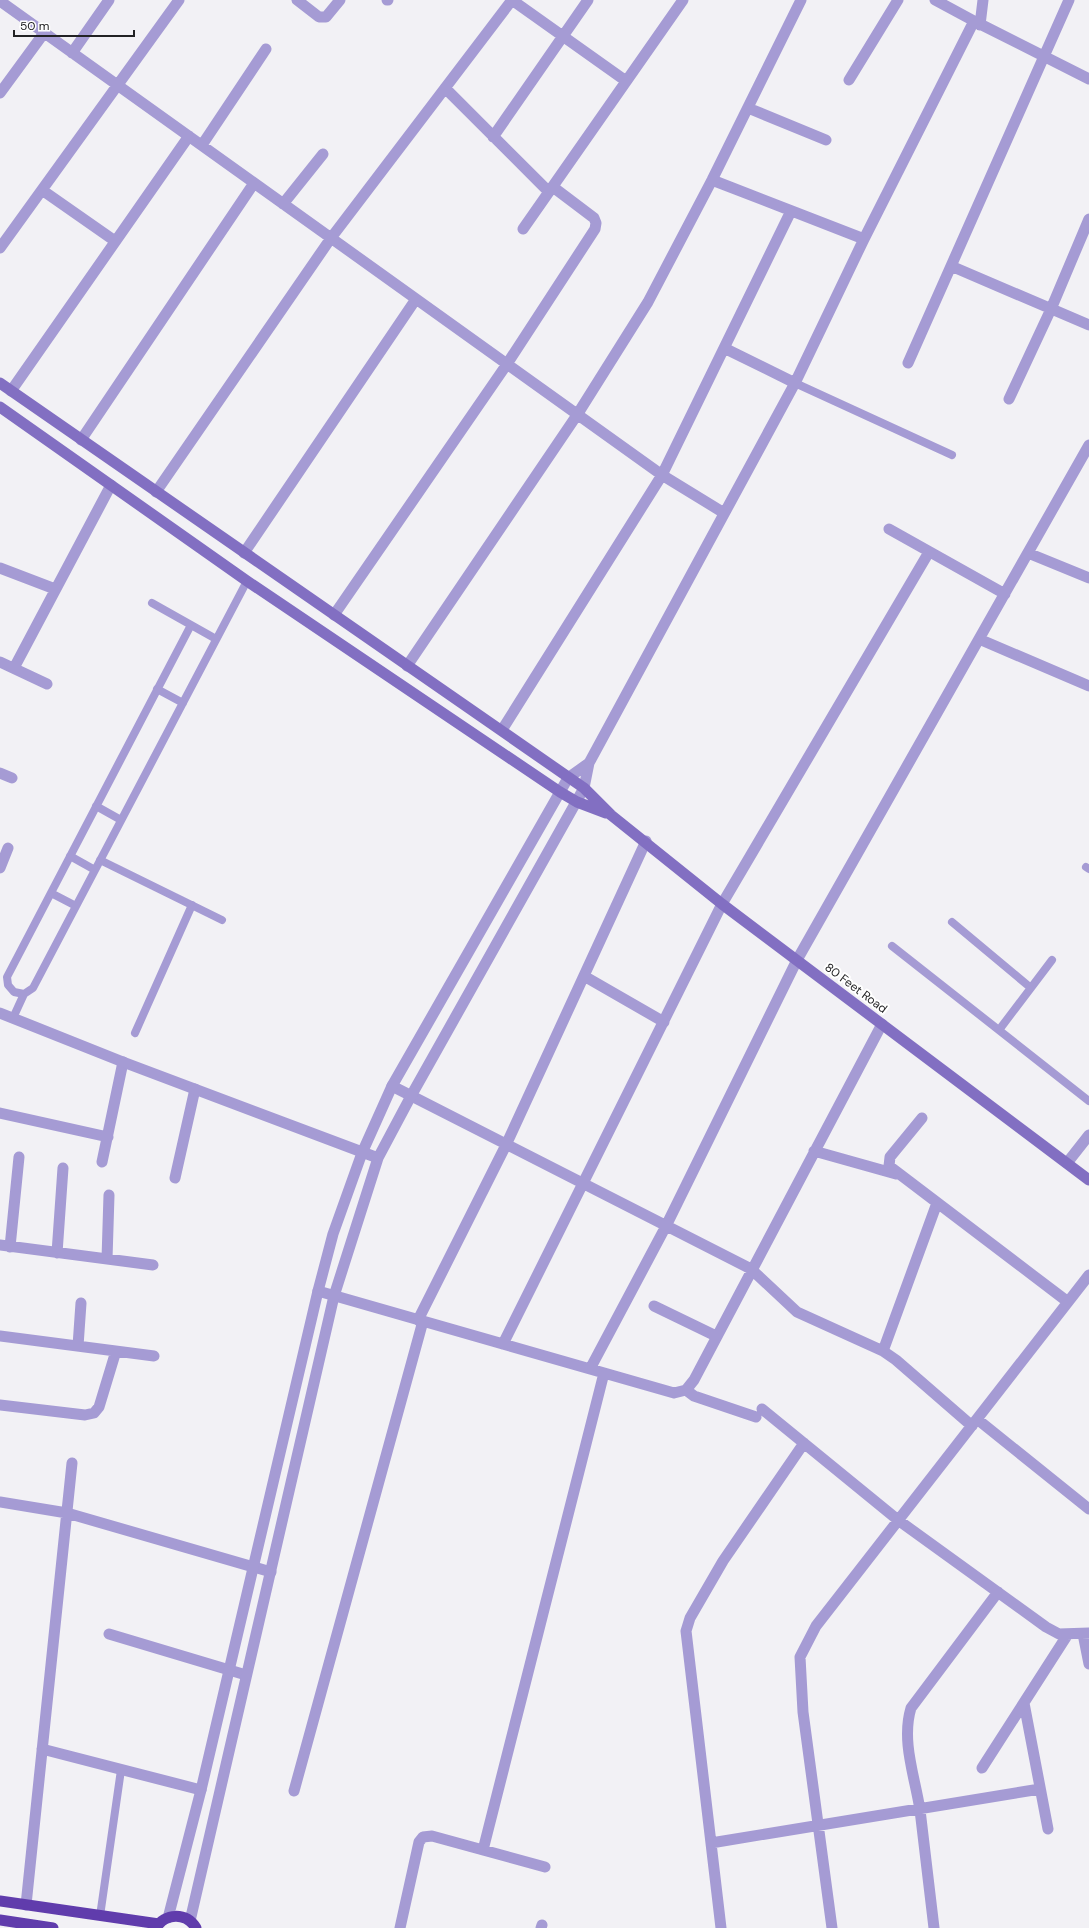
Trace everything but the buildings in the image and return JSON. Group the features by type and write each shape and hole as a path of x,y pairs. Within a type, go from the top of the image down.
{"highway":[{"path":"0,1901 100,1916 161,1923 182,1917 193,1925"},
{"path":"0,1920 53,1928"}],"main road":[{"path":"0,383 407,666 502,730 584,788 611,814"},
{"path":"0,407 247,581 560,792 577,802 611,814"},
{"name":"80 Feet Road","path":"611,814 722,904 1089,1180"}],"street":[{"path":"72,53 109,0"},
{"path":"0,248 179,0"},
{"path":"297,0 319,17 326,17 340,0"},
{"path":"156,492 331,238 512,0 626,81"},
{"path":"493,137 588,0"},
{"path":"523,229 683,0"},
{"path":"407,666 578,414 648,302 712,180 801,0"},
{"path":"849,80 898,0"},
{"path":"935,0 977,23 1089,79"},
{"path":"193,1925 246,1675 334,1296 378,1158 411,1096 577,802 584,788 589,763 795,383 864,239 977,23 984,0"},
{"path":"908,363 1069,0"},
{"path":"0,1 662,475 724,513"},
{"path":"0,93 44,33"},
{"path":"202,145 266,49"},
{"path":"334,615 507,364 596,223 594,218 551,189 493,137 445,88"},
{"path":"748,108 826,140"},
{"path":"11,391 189,136"},
{"path":"283,204 323,154"},
{"path":"712,180 864,239"},
{"path":"81,440 254,183"},
{"path":"42,190 116,241"},
{"path":"502,730 662,475 790,211"},
{"path":"1009,399 1051,309 1089,219"},
{"path":"951,266 1089,325"},
{"path":"244,553 416,299"},
{"path":"724,348 795,383"},
{"path":"590,1369 666,1226 797,960 1089,445"},
{"path":"14,668 111,485"},
{"path":"889,529 1005,594"},
{"path":"503,1344 584,1184 722,904 929,552"},
{"path":"1028,553 1089,578"},
{"path":"0,568 55,589"},
{"path":"979,639 1089,686"},
{"path":"0,662 48,684"},
{"path":"161,1923 200,1790 318,1291 333,1234 362,1152 392,1086 568,778 589,763"},
{"path":"0,772 12,778"},
{"path":"294,1791 421,1320 506,1145 646,841"},
{"path":"0,868 8,848"},
{"path":"584,976 664,1022"},
{"path":"0,1013 123,1062 378,1158"},
{"path":"318,1291 674,1393 686,1390 694,1380 751,1269 882,1024"},
{"path":"102,1162 123,1062"},
{"path":"392,1086 751,1269 797,1312 883,1351 896,1360 974,1422 1089,1509"},
{"path":"175,1178 195,1089"},
{"path":"0,1113 108,1137"},
{"path":"922,1118 890,1156 889,1166 1068,1302"},
{"path":"1067,1163 1089,1135"},
{"path":"814,1151 900,1175"},
{"path":"19,1156 5,1246 153,1265"},
{"path":"57,1253 64,1168"},
{"path":"107,1259 109,1195"},
{"path":"883,1351 937,1203"},
{"path":"832,1928 803,1712 800,1657 816,1626 1089,1275"},
{"path":"78,1346 81,1303"},
{"path":"654,1306 716,1336"},
{"path":"0,1336 154,1356"},
{"path":"0,1405 85,1415 94,1413 99,1407 116,1351"},
{"path":"483,1850 604,1373"},
{"path":"686,1390 694,1396 759,1413 804,1443 898,1520 1046,1627 1059,1634 1086,1634 1089,1664"},
{"path":"721,1928 686,1631 690,1618 723,1561 804,1443"},
{"path":"26,1905 72,1464"},
{"path":"0,1502 67,1513 271,1572"},
{"path":"934,1928 919,1810 907,1737 907,1720 911,1708 998,1592"},
{"path":"109,1634 246,1675"},
{"path":"982,1768 1068,1634"},
{"path":"1024,1704 1048,1829"},
{"path":"42,1749 200,1790"},
{"path":"711,1843 1040,1789"},
{"path":"400,1928 420,1842 423,1837 432,1836 545,1867"}],"lane":[{"path":"795,383 952,455"},
{"path":"13,1018 24,994 33,988 247,581"},
{"path":"152,603 216,639"},
{"path":"24,994 14,992 8,985 7,977 191,625"},
{"path":"157,689 183,703"},
{"path":"96,806 121,820"},
{"path":"70,856 94,870"},
{"path":"100,860 222,920"},
{"path":"51,893 76,906"},
{"path":"135,1033 192,905"},
{"path":"952,922 1031,988"},
{"path":"892,946 1089,1101"},
{"path":"999,1030 1052,960"},
{"path":"100,1916 121,1770"}]}
